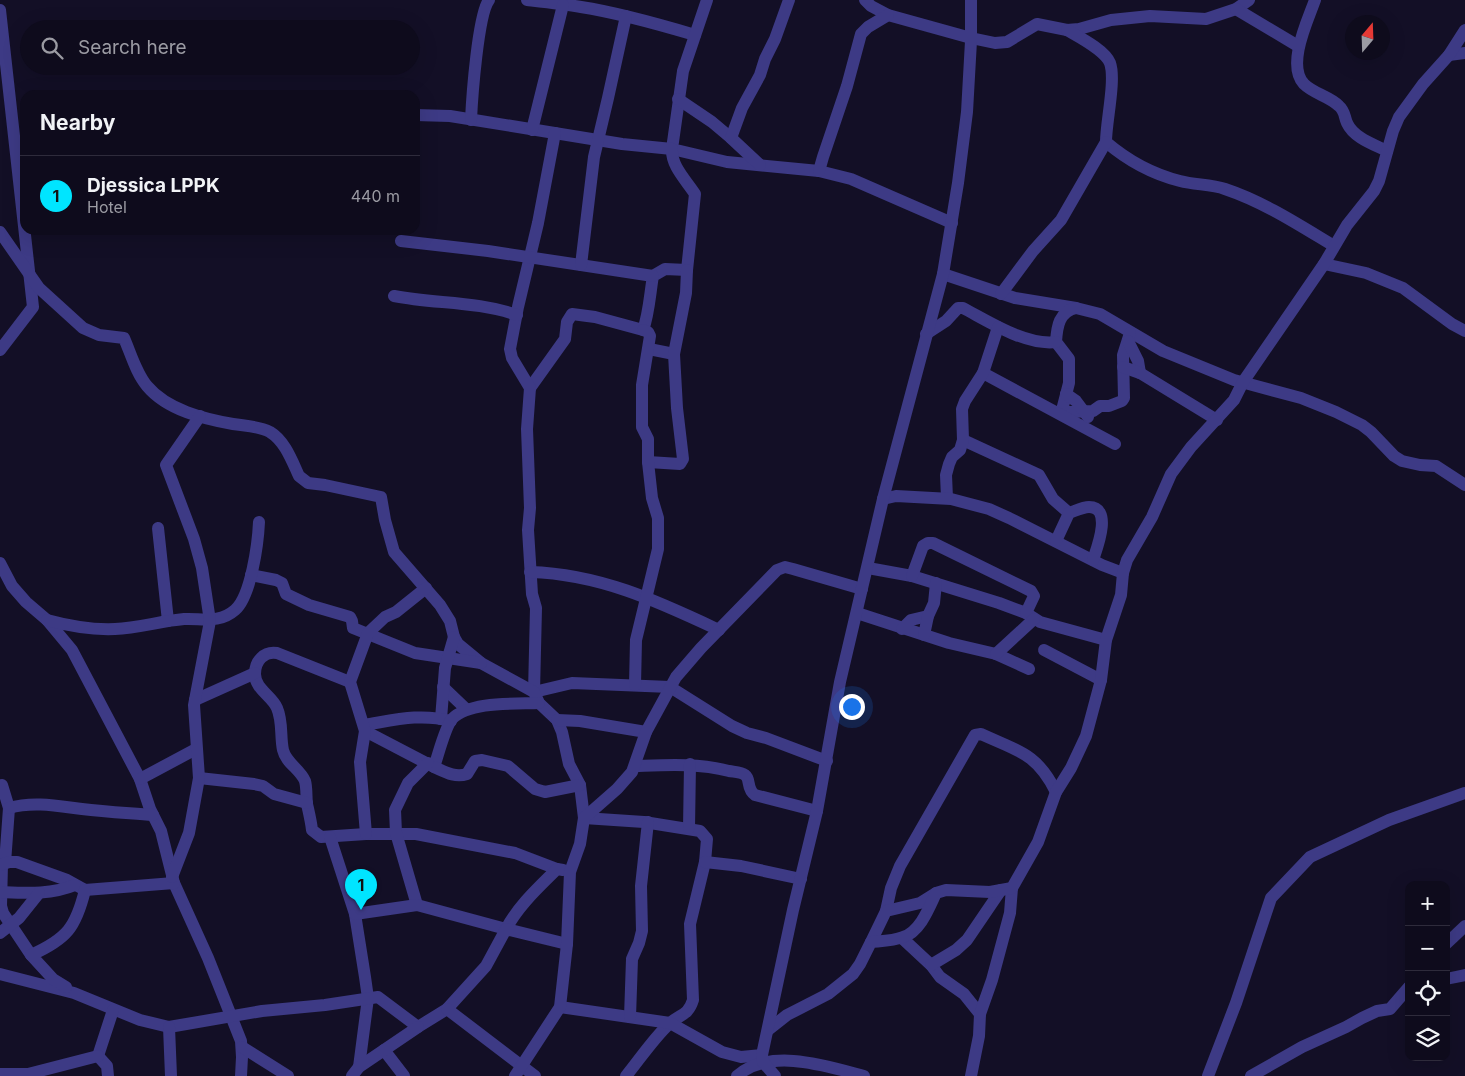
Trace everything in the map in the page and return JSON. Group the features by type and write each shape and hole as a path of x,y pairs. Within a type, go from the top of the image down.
{"street":[{"path":"471,120 474,80 483,18 485,7 489,0"},
{"path":"527,0 580,6 626,16 695,35"},
{"path":"648,462 680,464 684,459 677,408 674,354 686,293 695,194 671,156 683,71 707,0"},
{"path":"731,138 742,108 760,76 789,0"},
{"path":"865,0 871,6 888,15 995,43 1006,42 1037,24 1067,30 1111,20 1150,16 1206,19 1236,9 1249,0"},
{"path":"775,1076 763,1058 768,1030 818,811 838,696 882,499 943,274 958,183 967,112 971,0"},
{"path":"1315,0 1298,46 1298,74 1303,83 1315,92 1338,104 1344,110 1352,131 1365,141 1387,151"},
{"path":"532,130 563,5"},
{"path":"1236,9 1298,46"},
{"path":"0,10 20,191"},
{"path":"819,171 822,157 847,86 861,34 868,27 888,15"},
{"path":"580,265 594,157 626,16"},
{"path":"1001,294 1033,251 1061,220 1106,142 1112,74 1110,63 1104,55 1067,30"},
{"path":"931,965 963,946 1006,889 1038,842 1056,792 1082,748 1101,680 1106,640 1121,594 1123,573 1127,560 1152,517 1171,474 1190,447 1234,400 1347,226 1374,191 1379,181 1399,117 1423,84 1449,55 1465,30"},
{"path":"1449,55 1465,53"},
{"path":"678,99 712,122 760,165"},
{"path":"420,115 450,116 598,140 672,149 727,162 819,171 851,179 952,223"},
{"path":"530,388 512,358 510,349 531,257 555,133"},
{"path":"1106,142 1122,156 1166,177 1222,188 1256,201 1334,246"},
{"path":"0,232 39,288 84,328 99,335 124,338 139,373 148,386 162,400 200,416 262,429 271,433 283,444 302,480 381,497 384,520 394,552 426,588 450,621 458,644 481,663 537,698 557,720 562,732 569,764 580,785 584,818 580,844 564,871 514,913 486,966 448,1009 384,1050 356,1072"},
{"path":"0,350 33,308 25,235"},
{"path":"401,241 531,257 653,276 666,269 687,270"},
{"path":"1324,264 1366,273 1403,288 1452,324 1465,331"},
{"path":"943,274 1015,298 1076,308 1100,314 1116,322 1129,337 1138,361 1140,373"},
{"path":"643,330 648,313 653,276"},
{"path":"394,296 465,306 485,306 517,315"},
{"path":"926,334 946,321 958,308 963,308 998,327 1031,340 1047,343 1056,342"},
{"path":"1061,414 1069,383 1070,359 1056,342 1056,329 1059,321 1068,310 1076,308"},
{"path":"537,698 536,608 530,572 528,530 530,508 528,429 530,388 565,339 567,322 572,314 595,317 643,330 648,332 650,336 642,386 642,427 648,439 648,462 652,498 658,518 658,549 636,640 635,686"},
{"path":"947,498 946,482 949,464 960,450 963,440 962,409 964,401 983,373 998,327"},
{"path":"1129,337 1234,380 1301,398 1336,412 1362,425 1394,456 1402,461 1436,466 1465,485"},
{"path":"1061,414 1093,412 1100,406 1109,406 1122,402 1124,398 1123,355 1129,337"},
{"path":"649,349 674,354"},
{"path":"1123,367 1140,373 1217,420"},
{"path":"983,373 1115,444"},
{"path":"1066,394 1076,401 1086,413 1095,433"},
{"path":"173,881 189,833 199,778 196,749 195,700 210,621 202,568 194,539 166,464 200,416"},
{"path":"963,440 1040,475 1053,499 1069,513"},
{"path":"928,498 946,482"},
{"path":"882,499 896,496 947,498 989,509 1123,573"},
{"path":"1056,541 1069,513 1089,507 1096,509 1102,517 1100,542 1093,560"},
{"path":"47,620 67,626 117,629 186,619 210,621 230,613 236,609 247,589 258,540 259,522"},
{"path":"158,528 168,621"},
{"path":"912,576 923,546 928,542 1031,592 1034,596 1030,616 996,654"},
{"path":"0,563 12,586 26,602 47,620 72,650 140,779 161,831 173,881 232,1017 242,1046 241,1076"},
{"path":"584,818 628,778 635,766 646,732 676,677 777,570 785,567 862,589"},
{"path":"868,568 912,576 936,583 983,598 1030,616 1040,622 1106,640"},
{"path":"530,572 555,574 615,586 627,592 646,597 719,630"},
{"path":"251,575 276,580 282,583 286,594 309,605 350,617 353,628 415,653 481,663"},
{"path":"924,635 928,616 934,604 936,583"},
{"path":"366,834 360,762 365,728 350,682 368,633 385,617 396,612 426,588"},
{"path":"856,613 949,643 996,654 1029,669"},
{"path":"902,629 911,620 928,616"},
{"path":"417,906 396,833 395,810 408,783 431,765 446,720 443,687 454,637"},
{"path":"1044,650 1101,680"},
{"path":"350,682 277,653 270,652 265,654 260,660 255,673 257,682 262,690 277,707 283,752 299,771 305,782 312,830 321,837 396,833 416,834 515,853 564,871"},
{"path":"195,700 255,673"},
{"path":"365,728 412,716 446,720 466,709 537,698 572,682 670,686 732,726 827,761"},
{"path":"443,687 466,709"},
{"path":"557,720 580,721 646,732"},
{"path":"365,728 431,765 453,775 467,774 475,761 482,760 510,768 532,787 540,791 545,792 580,785"},
{"path":"768,1030 787,1015 828,994 853,974 860,964 886,911 900,866 975,735 981,734 1031,758 1048,775 1056,792"},
{"path":"140,779 196,749"},
{"path":"635,766 690,764 719,768 742,774 748,779 751,791 755,795 818,811"},
{"path":"689,828 690,764"},
{"path":"199,778 263,786 274,794 307,802"},
{"path":"2,784 9,808 2,864 1,906 31,955 53,979 74,993 112,1010 140,1020 169,1027 262,1011 325,1005 378,997 418,1027"},
{"path":"1208,1076 1236,1003 1271,898 1310,857 1389,820 1465,793"},
{"path":"9,808 18,805 52,805 153,814"},
{"path":"584,818 648,822 689,828 700,831 707,839 705,862 690,924 693,1000 690,1009 670,1023 626,1076"},
{"path":"630,1017 632,959 642,931 641,886 648,822"},
{"path":"330,837 355,914 368,998 356,1072"},
{"path":"2,864 17,862 67,880 80,887"},
{"path":"705,862 741,866 801,879"},
{"path":"518,1070 560,1007 567,944 564,871"},
{"path":"0,892 39,893 80,887 173,881"},
{"path":"31,955 51,946 69,930 79,912 80,887"},
{"path":"886,911 920,903 936,893 946,890 990,892 1006,889"},
{"path":"971,1076 979,1036 980,1014 1010,913 1006,889"},
{"path":"0,933 12,925 39,893"},
{"path":"871,942 902,938 910,934 929,908 936,893"},
{"path":"355,914 417,906 567,944"},
{"path":"1450,940 1465,926"},
{"path":"902,938 931,965 940,977 964,994 980,1014"},
{"path":"0,974 74,993"},
{"path":"1450,978 1465,974"},
{"path":"1251,1076 1302,1047 1362,1018 1377,1011 1390,1009 1405,992"},
{"path":"560,1007 670,1023 722,1052 741,1057 794,1060 864,1076"},
{"path":"448,1009 518,1070 535,1076"},
{"path":"98,1056 112,1010"},
{"path":"169,1027 171,1076"},
{"path":"242,1046 288,1076"},
{"path":"384,1050 404,1076"},
{"path":"0,1074 28,1075 98,1056"},
{"path":"98,1056 106,1066 108,1076"},
{"path":"737,1076 740,1072 763,1058"}],"place":[{"name":"Djessica LPPK","path":"361,910"}]}
